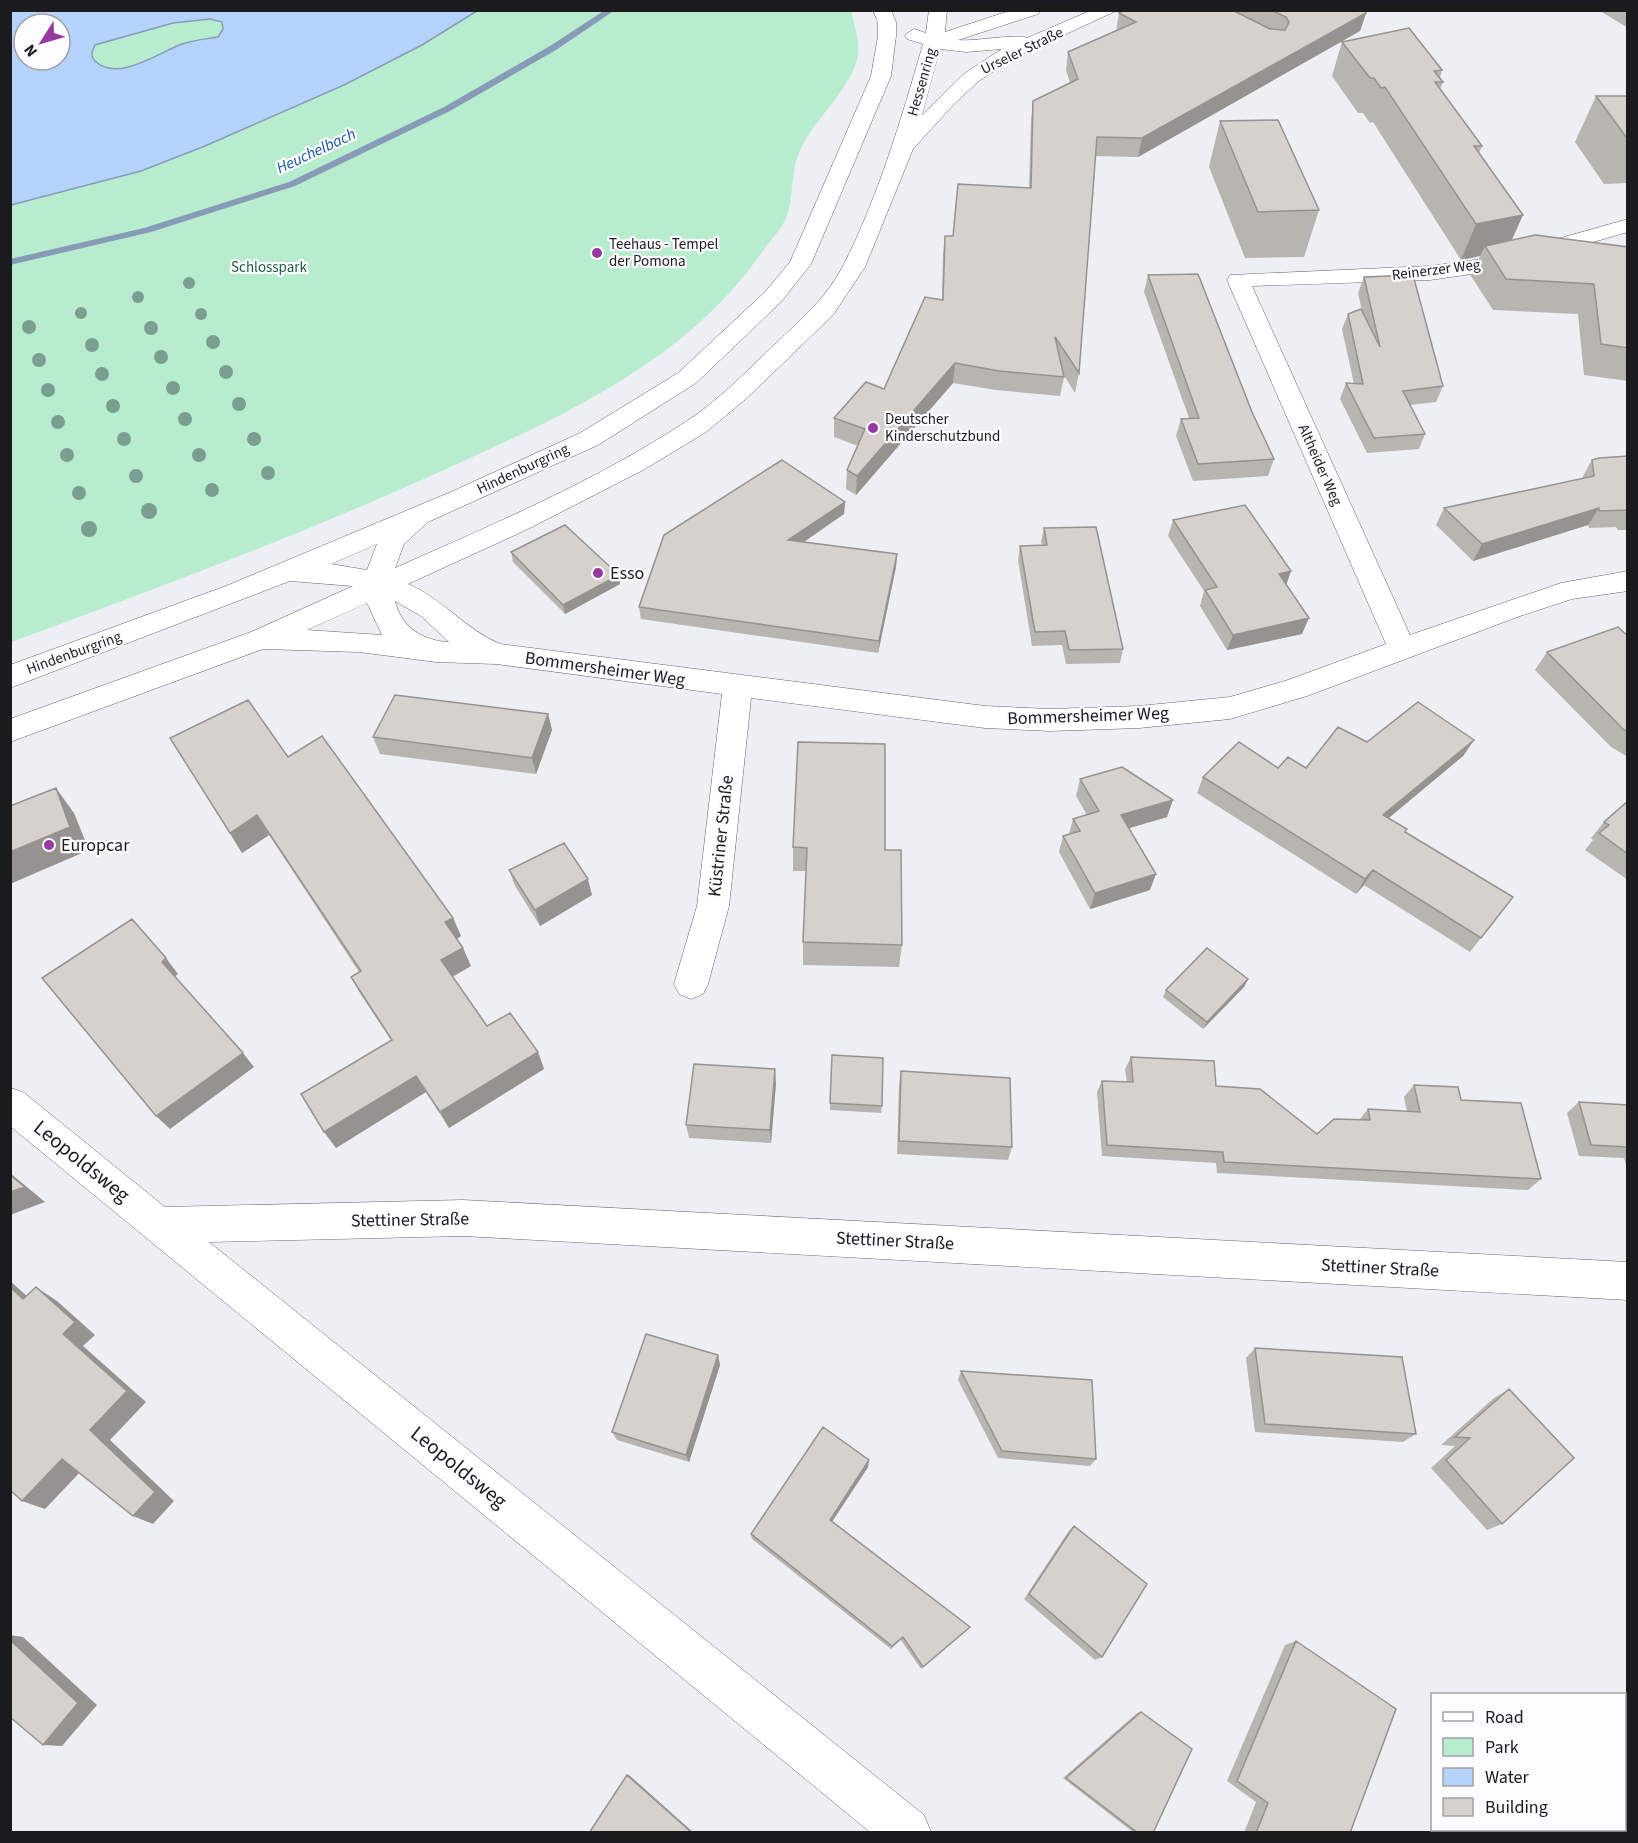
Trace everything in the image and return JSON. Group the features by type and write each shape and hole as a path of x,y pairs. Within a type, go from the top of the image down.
{"street":[{"name":"Hessenring","path":"902,152 933,43 939,19 938,10"},
{"name":"Urseler Straße","path":"881,76 890,66 933,43 1032,10"},
{"name":"Urseler Straße","path":"884,13 910,34 933,43 984,48 1015,41 1104,12"},
{"name":"Urseler Straße","path":"902,152 929,118 980,71 1014,52 1104,12"},
{"path":"881,76 887,36 884,13"},
{"name":"Hindenburgring","path":"10,677 266,580 429,511 589,439 687,378 773,297 800,264 881,76"},
{"path":"10,732 261,639 519,524 646,457 697,426 755,378 825,310 854,267 902,152"},
{"name":"Reinerzer Weg","path":"1238,280 1430,273 1492,264 1628,225"},
{"name":"Altheider Weg","path":"1238,280 1402,649"},
{"name":"Bommersheimer Weg","path":"429,511 399,532 386,555 378,585 381,609 391,626 409,641 436,652"},
{"path":"430,609 431,598 440,575 483,539"},
{"name":"Bommersheimer Weg","path":"266,580 310,572 356,576 407,595 430,609 463,638 496,654"},
{"name":"Bommersheimer Weg","path":"261,639 359,642 436,652 496,654 985,717 1050,720 1139,717 1230,708 1298,688 1571,590 1628,580"},
{"name":"Küstriner Straße","path":"691,984 713,906 738,686"},
{"name":"Leopoldsweg","path":"10,1104 163,1225 907,1833"},
{"name":"Stettiner Straße","path":"163,1225 463,1218 1628,1281"}],"green space":[{"name":"Schlosspark","path":"11,11 851,11 858,44 855,67 842,90 802,146 795,165 789,210 784,223 728,295 691,330 652,360 609,388 519,435 323,522 11,642"}],"water":[{"path":"11,10 477,11 422,45 344,85 205,146 141,171 11,205","holes":["210,19 222,22 223,29 218,37 182,44 138,64 115,69 104,67 92,57 95,45 173,23"]}],"building":[{"path":"1125,10 1232,10 1270,29 1285,30 1289,22 1286,17 1271,10 1366,10 1366,13 1142,138 1097,137 1079,373 1055,337 1064,377 999,371 955,363 857,476 847,470 865,429 834,418 866,382 884,389 925,297 943,300 945,236 953,236 958,184 1031,188 1033,101 1078,79 1068,52 1136,22 1119,13"},
{"path":"1409,28 1442,70 1434,71 1443,82 1435,82 1482,146 1474,146 1523,215 1476,224 1385,87 1381,88 1374,78 1370,78 1342,42"},
{"path":"1596,96 1628,96 1628,138 1627,138"},
{"path":"1278,120 1319,210 1258,212 1220,121"},
{"path":"1535,235 1628,247 1628,348 1601,344 1594,284 1506,279 1485,246"},
{"path":"1198,274 1252,412 1274,459 1198,464 1181,419 1199,418 1148,275"},
{"path":"1413,275 1443,386 1403,391 1425,434 1374,438 1346,383 1363,384 1348,314 1361,309 1380,347 1364,277"},
{"path":"1628,456 1628,511 1599,511 1599,508 1482,544 1444,508 1594,476 1592,460"},
{"path":"782,460 845,502 788,540 897,554 879,641 639,607 664,535"},
{"path":"1245,505 1291,571 1279,574 1309,618 1233,635 1205,590 1217,587 1173,520"},
{"path":"565,525 619,575 563,605 511,552"},
{"path":"1096,527 1123,649 1069,650 1065,631 1035,632 1020,546 1047,545 1044,528"},
{"path":"1618,627 1628,636 1628,732 1547,652"},
{"path":"395,695 548,714 532,758 373,737"},
{"path":"248,700 288,757 322,736 453,918 445,922 463,948 441,960 487,1026 510,1013 538,1052 440,1112 416,1076 324,1132 301,1094 392,1040 351,977 361,971 257,815 230,833 170,738"},
{"path":"1418,702 1474,740 1383,815 1407,829 1405,832 1513,897 1481,938 1373,870 1365,879 1203,777 1239,742 1278,768 1288,757 1306,768 1338,727 1367,742"},
{"path":"798,742 885,744 885,850 901,850 902,945 803,942 807,848 793,847"},
{"path":"1122,767 1173,800 1121,815 1156,874 1095,893 1063,836 1080,831 1073,819 1099,811 1080,779"},
{"path":"56,788 70,827 10,852 10,806"},
{"path":"1628,801 1628,854 1599,833 1609,825 1604,822"},
{"path":"564,843 588,879 535,910 509,870"},
{"path":"132,919 166,958 162,962 243,1053 156,1116 42,978"},
{"path":"1207,948 1248,979 1207,1022 1166,990"},
{"path":"832,1055 883,1058 882,1106 830,1103"},
{"path":"1131,1057 1214,1061 1216,1086 1260,1089 1317,1134 1334,1119 1370,1120 1368,1109 1420,1112 1414,1085 1458,1087 1461,1100 1521,1103 1541,1179 1224,1162 1223,1152 1107,1145 1102,1081 1133,1082"},
{"path":"694,1064 775,1069 770,1130 686,1125"},
{"path":"901,1071 1010,1078 1012,1147 899,1141"},
{"path":"1579,1102 1628,1105 1628,1147 1591,1145"},
{"path":"10,1175 25,1187 10,1192"},
{"path":"10,1287 23,1299 36,1287 75,1322 63,1334 127,1391 90,1430 155,1492 133,1516 62,1459 22,1501 10,1490"},
{"path":"646,1334 718,1355 686,1455 612,1432"},
{"path":"1255,1348 1402,1357 1416,1434 1265,1424"},
{"path":"961,1371 1092,1380 1096,1459 1002,1451"},
{"path":"1509,1389 1574,1458 1502,1524 1446,1460 1470,1438 1455,1437"},
{"path":"823,1427 869,1460 830,1520 970,1627 923,1667 903,1637 892,1646 751,1534"},
{"path":"1074,1526 1147,1584 1102,1657 1029,1594"},
{"path":"10,1640 78,1703 43,1745 10,1717"},
{"path":"1296,1641 1396,1709 1350,1833 1256,1833 1268,1803 1237,1781"},
{"path":"1141,1712 1192,1749 1153,1833 1138,1833 1066,1778"},
{"path":"627,1775 691,1832 691,1833 589,1833"}],"waterway":[{"name":"Heuchelbach","path":"10,262 147,230 292,184 447,109 553,48 611,10"}],"place":[{"name":"Teehaus - Tempel der Pomona","path":"597,253"},
{"name":"Deutscher Kinderschutzbund","path":"873,428"},
{"name":"Esso","path":"598,573"},
{"name":"Europcar","path":"49,845"}]}
